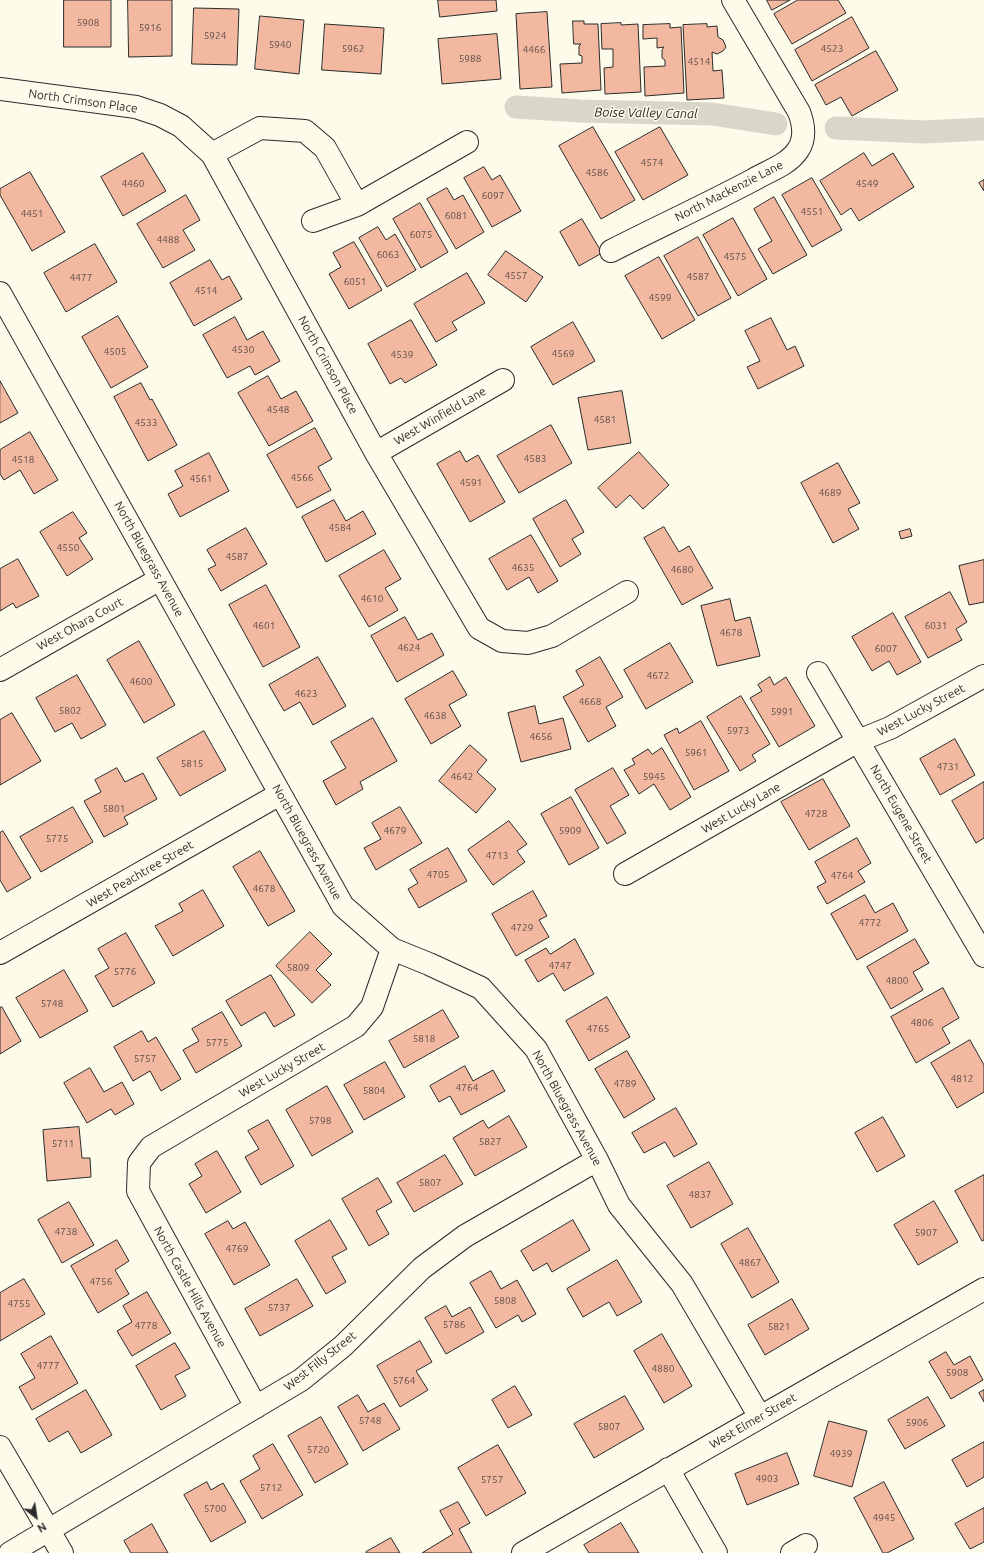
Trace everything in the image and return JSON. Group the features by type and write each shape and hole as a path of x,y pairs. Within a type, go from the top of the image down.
{"street":[{"name":"North Mackenzie Lane","path":"611,250 729,192 789,160 799,149 804,136 804,124 799,112 733,0"},
{"name":"North Crimson Place","path":"0,89 136,107 160,115 181,126 212,154 376,453 479,628 502,641 528,643 552,636 627,592"},
{"path":"212,154 260,128 305,132 325,148 357,205"},
{"path":"313,221 357,205 467,142"},
{"name":"North Bluegrass Avenue","path":"0,293 343,906 392,949 481,988 536,1049 620,1205 682,1284 760,1417"},
{"name":"West Winfield Lane","path":"376,453 503,380"},
{"name":"West Ohara Court","path":"0,670 160,579"},
{"name":"North Eugene Street","path":"818,673 984,956"},
{"name":"West Lucky Street","path":"858,741 890,728 984,676"},
{"name":"West Lucky Lane","path":"625,874 858,741"},
{"name":"West Peachtree Street","path":"0,953 280,794"},
{"name":"West Lucky Street","path":"139,1162 151,1147 356,1026 372,1007 392,949"},
{"name":"West Filly Street","path":"10,1553 301,1380 343,1346 422,1268 465,1236 597,1160"},
{"name":"North Castle Hills Avenue","path":"139,1162 138,1192 256,1407"},
{"name":"West Elmer Street","path":"523,1553 984,1289"},
{"path":"0,1447 62,1553"},
{"path":"668,1470 716,1553"}],"building":[{"path":"64,0 111,0 111,47 64,47"},
{"path":"128,0 172,0 172,56 129,57"},
{"path":"438,0 496,0 497,11 440,17"},
{"path":"767,0 790,0 772,10"},
{"path":"798,0 838,0 846,13 792,44 774,14"},
{"path":"194,8 239,9 237,65 192,64"},
{"path":"547,12 552,87 520,89 516,14"},
{"path":"260,16 304,20 299,74 255,69"},
{"path":"852,17 869,48 812,81 795,50"},
{"path":"573,21 584,21 584,24 598,24 601,90 562,93 560,64 582,63 582,56 579,55 579,46 581,44 574,44"},
{"path":"621,23 621,25 638,24 641,92 605,94 604,68 613,67 613,49 602,49 601,24"},
{"path":"325,24 384,28 381,74 322,70"},
{"path":"670,24 670,28 681,27 684,93 645,96 644,67 665,66 665,60 662,58 662,50 664,47 657,48 657,38 643,39 643,25"},
{"path":"707,24 707,27 717,26 718,37 723,40 726,47 723,51 717,54 712,52 713,71 722,70 724,98 687,100 683,25"},
{"path":"497,34 501,79 442,84 438,39"},
{"path":"876,51 898,90 852,116 841,97 826,105 815,85"},
{"path":"593,127 635,200 601,219 559,146"},
{"path":"660,127 688,175 643,200 615,152"},
{"path":"143,153 166,191 123,216 101,177"},
{"path":"864,153 872,166 893,153 914,187 859,221 851,208 841,215 820,181"},
{"path":"484,167 492,180 500,175 521,211 492,227 464,178"},
{"path":"30,172 65,232 32,251 0,195 0,189"},
{"path":"812,178 842,230 812,247 782,195"},
{"path":"984,180 984,191 979,183"},
{"path":"447,188 454,200 463,195 484,232 456,249 427,199"},
{"path":"186,195 200,220 183,230 195,250 163,268 137,224"},
{"path":"774,197 807,255 773,274 758,249 772,241 754,209"},
{"path":"420,203 448,252 421,268 393,219"},
{"path":"733,218 767,279 738,296 703,235"},
{"path":"582,219 602,253 579,266 560,232"},
{"path":"378,227 386,240 395,234 416,270 387,287 359,238"},
{"path":"698,237 731,298 698,316 664,256"},
{"path":"354,242 382,290 349,309 329,274 341,267 333,253"},
{"path":"95,244 117,282 66,312 44,273"},
{"path":"506,251 543,277 526,302 488,275"},
{"path":"659,257 695,320 662,339 625,276"},
{"path":"210,260 222,280 229,276 242,299 194,326 170,283"},
{"path":"467,273 485,303 452,322 457,330 436,342 414,304"},
{"path":"118,316 148,367 111,388 82,337"},
{"path":"235,317 247,340 263,331 280,361 255,375 250,366 227,378 203,335"},
{"path":"771,318 787,350 795,346 804,366 758,389 747,367 760,361 745,331"},
{"path":"411,320 437,365 405,383 401,378 390,384 368,344"},
{"path":"573,322 595,361 553,385 531,347"},
{"path":"268,376 281,399 296,391 313,421 269,446 238,393"},
{"path":"0,381 18,413 0,423"},
{"path":"141,383 150,400 152,399 177,445 148,461 114,397"},
{"path":"622,391 631,443 588,450 578,398"},
{"path":"551,425 572,463 519,493 497,456"},
{"path":"315,428 332,459 318,467 331,490 297,508 267,455"},
{"path":"30,432 58,480 34,494 20,470 4,480 0,474 0,450"},
{"path":"460,451 466,462 478,455 505,502 470,522 437,464"},
{"path":"639,452 669,485 643,509 630,495 616,508 598,488"},
{"path":"209,453 229,491 180,517 168,494 183,486 175,471"},
{"path":"838,463 860,503 848,509 859,529 833,543 801,483"},
{"path":"334,500 346,521 363,511 376,534 326,562 302,517"},
{"path":"566,500 584,532 572,539 581,554 560,567 533,519"},
{"path":"73,512 87,533 79,538 93,559 67,576 40,532"},
{"path":"664,527 679,552 689,546 713,588 682,605 644,538"},
{"path":"246,528 267,564 221,591 208,569 216,565 207,550"},
{"path":"910,529 912,536 901,539 899,532"},
{"path":"531,535 558,581 538,593 529,577 507,590 489,559"},
{"path":"384,550 401,579 385,588 398,610 369,627 339,576"},
{"path":"18,559 39,596 16,608 13,603 0,611 0,569"},
{"path":"984,560 984,602 969,605 959,566"},
{"path":"266,585 300,647 263,667 229,605"},
{"path":"950,592 967,622 956,629 962,640 928,658 905,617"},
{"path":"730,599 735,621 750,617 760,656 717,666 701,606"},
{"path":"893,613 921,662 897,675 889,661 872,671 852,637"},
{"path":"405,617 418,640 432,633 444,655 397,682 371,636"},
{"path":"139,641 175,705 144,723 107,660"},
{"path":"670,643 693,682 646,709 624,670"},
{"path":"318,657 346,706 313,725 300,702 284,711 269,685"},
{"path":"600,657 623,697 606,707 616,726 588,742 563,697 584,685 576,671"},
{"path":"453,671 467,695 449,705 461,726 431,744 405,699"},
{"path":"77,675 106,725 81,739 72,723 55,732 36,698"},
{"path":"770,677 774,685 786,677 815,726 779,747 750,698 762,691 758,685"},
{"path":"741,696 770,744 752,755 756,761 740,771 707,717"},
{"path":"535,706 539,724 563,718 571,749 521,762 508,713"},
{"path":"12,713 41,761 0,785 0,720"},
{"path":"373,718 397,761 360,782 363,789 336,805 323,781 346,768 331,742"},
{"path":"701,721 729,771 694,790 664,735 677,728 679,733"},
{"path":"204,731 226,770 180,796 157,758"},
{"path":"955,739 975,775 940,795 920,759"},
{"path":"470,745 487,760 477,772 496,789 476,813 439,781"},
{"path":"662,748 691,797 670,810 654,784 639,794 624,770 635,764 632,759 648,749 652,754"},
{"path":"117,768 125,782 143,773 157,799 124,817 128,824 104,837 84,801 101,792 95,780"},
{"path":"613,768 629,795 610,806 626,833 607,844 575,790"},
{"path":"823,779 850,826 809,850 781,802"},
{"path":"984,782 984,838 976,843 952,801"},
{"path":"571,797 599,848 569,865 541,814"},
{"path":"73,807 93,842 41,872 20,837"},
{"path":"400,807 422,843 376,870 364,848 381,839 372,823"},
{"path":"509,821 527,844 517,851 525,862 493,885 468,850"},
{"path":"3,831 31,878 7,892 0,880 0,833"},
{"path":"857,838 871,863 858,871 865,882 827,904 817,887 826,882 815,862"},
{"path":"448,848 467,881 419,908 408,889 418,883 410,870"},
{"path":"260,851 295,911 268,926 233,867"},
{"path":"203,890 224,926 173,956 155,926 183,911 179,904"},
{"path":"533,891 547,916 539,920 549,937 516,956 492,914"},
{"path":"865,895 875,913 893,903 908,931 857,960 831,914"},
{"path":"310,932 332,954 316,970 331,985 312,1003 276,966"},
{"path":"126,933 155,983 113,1007 95,976 109,968 98,949"},
{"path":"575,939 594,974 564,991 553,973 538,982 525,960 546,948 550,954"},
{"path":"915,939 929,963 913,972 923,990 891,1009 867,967"},
{"path":"64,970 88,1011 40,1038 16,998"},
{"path":"271,975 295,1015 274,1027 265,1012 241,1026 226,1001"},
{"path":"943,988 959,1018 942,1028 950,1043 916,1063 891,1017"},
{"path":"607,997 630,1037 589,1061 566,1021"},
{"path":"2,1007 21,1041 0,1054 0,1008"},
{"path":"443,1010 459,1037 404,1068 389,1041"},
{"path":"222,1012 242,1046 196,1073 183,1050 199,1041 192,1029"},
{"path":"142,1031 148,1042 156,1037 181,1079 161,1091 150,1071 133,1081 114,1047"},
{"path":"970,1040 984,1065 984,1092 957,1108 931,1063"},
{"path":"627,1051 655,1099 624,1118 595,1069"},
{"path":"385,1062 405,1097 364,1120 344,1085"},
{"path":"465,1066 473,1081 493,1070 505,1091 461,1115 450,1096 439,1102 430,1086"},
{"path":"90,1068 104,1092 122,1082 134,1104 115,1115 111,1109 87,1123 64,1083"},
{"path":"327,1086 353,1132 312,1156 286,1110"},
{"path":"676,1108 697,1144 674,1157 665,1142 644,1153 632,1133"},
{"path":"509,1116 527,1147 475,1176 453,1138 483,1120 488,1128"},
{"path":"883,1117 905,1156 877,1172 855,1133"},
{"path":"268,1120 294,1166 261,1185 245,1157 259,1149 248,1131"},
{"path":"79,1127 82,1158 90,1158 91,1177 47,1181 43,1130"},
{"path":"217,1151 241,1192 206,1213 189,1184 202,1176 195,1164"},
{"path":"445,1155 463,1184 414,1212 397,1183"},
{"path":"709,1162 733,1204 691,1228 667,1186"},
{"path":"984,1175 984,1240 982,1241 955,1191"},
{"path":"378,1178 392,1202 376,1211 389,1234 369,1246 342,1199"},
{"path":"934,1201 958,1242 918,1265 894,1225"},
{"path":"69,1202 94,1245 62,1263 38,1220"},
{"path":"330,1220 347,1249 332,1257 346,1282 326,1294 295,1241"},
{"path":"573,1220 590,1250 552,1272 547,1263 533,1271 521,1251"},
{"path":"228,1221 233,1229 245,1222 270,1265 234,1285 205,1234"},
{"path":"748,1228 779,1282 752,1298 721,1244"},
{"path":"117,1240 129,1261 115,1270 129,1294 98,1313 71,1266"},
{"path":"617,1260 642,1302 617,1316 609,1302 583,1317 567,1289"},
{"path":"491,1271 501,1289 517,1280 536,1314 522,1322 518,1315 496,1328 470,1283"},
{"path":"24,1279 45,1314 0,1341 0,1293"},
{"path":"297,1279 313,1306 260,1336 245,1309"},
{"path":"147,1292 171,1333 132,1356 117,1331 132,1322 123,1306"},
{"path":"792,1299 809,1329 765,1355 748,1325"},
{"path":"446,1306 452,1317 470,1307 484,1332 446,1354 425,1318"},
{"path":"662,1334 692,1386 664,1403 634,1351"},
{"path":"51,1336 78,1383 32,1410 19,1387 35,1378 21,1354"},
{"path":"420,1341 432,1362 416,1371 428,1390 400,1407 377,1366"},
{"path":"175,1343 190,1368 175,1376 186,1396 161,1410 136,1366"},
{"path":"946,1352 954,1365 970,1356 983,1380 951,1399 929,1362"},
{"path":"515,1386 532,1415 508,1428 492,1400"},
{"path":"86,1390 112,1435 81,1453 68,1431 49,1442 36,1419"},
{"path":"984,1390 984,1402 979,1393"},
{"path":"358,1395 368,1412 384,1403 400,1429 363,1451 338,1407"},
{"path":"625,1396 644,1429 594,1458 574,1424"},
{"path":"928,1397 945,1426 905,1449 888,1420"},
{"path":"321,1417 348,1464 315,1483 288,1436"},
{"path":"829,1421 867,1431 852,1487 814,1476"},
{"path":"984,1442 984,1477 967,1487 952,1460"},
{"path":"273,1444 303,1495 262,1519 240,1481 260,1469 253,1456"},
{"path":"498,1445 526,1493 486,1516 458,1468"},
{"path":"787,1453 799,1484 747,1505 735,1474"},
{"path":"207,1482 211,1490 223,1483 246,1522 211,1542 184,1495"},
{"path":"884,1482 914,1539 887,1553 883,1553 854,1498"},
{"path":"458,1502 470,1523 459,1529 472,1553 422,1553 453,1534 440,1511"},
{"path":"984,1508 984,1542 970,1549 955,1524"},
{"path":"621,1523 639,1553 589,1553 584,1545"},
{"path":"152,1524 168,1553 131,1553 124,1541"},
{"path":"391,1538 400,1553 366,1553 366,1552"}],"waterway":[{"name":"Boise Valley Canal","path":"516,107 580,111 712,114 776,124"},
{"name":"Boise Valley Canal","path":"836,128 924,132 984,129"}]}
